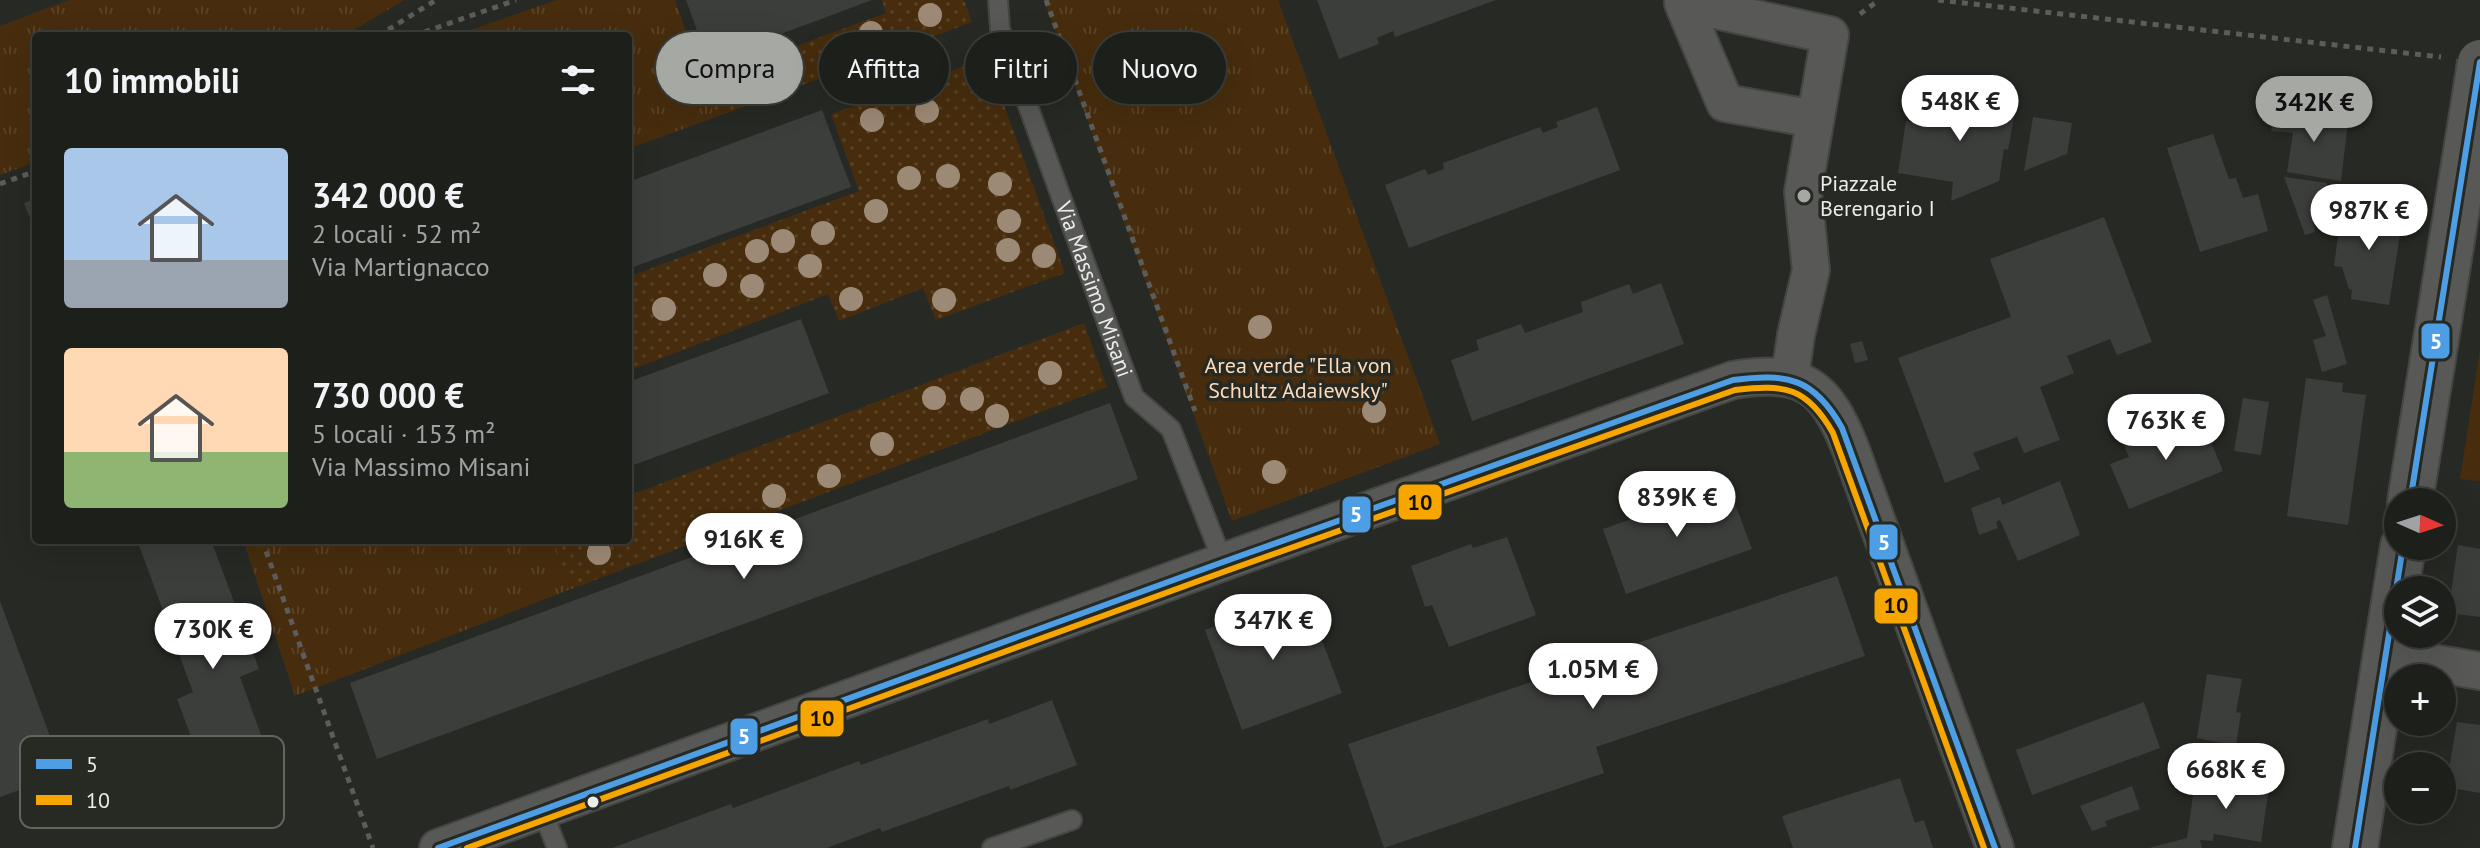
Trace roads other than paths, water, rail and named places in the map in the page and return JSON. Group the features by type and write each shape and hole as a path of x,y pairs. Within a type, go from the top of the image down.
{"main road":[{"path":"2412,488 2467,68"},
{"path":"2355,848 2401,560"}],"street":[{"path":"1790,377 1811,270 1803,192 1815,119"},
{"path":"438,848 1223,562 1733,380 1759,375 1790,377 1819,392 1834,411 1995,848"},
{"path":"2385,655 2480,671"}],"lane":[{"name":"Via Massimo Misani","path":"998,0 1000,29 1134,397 1171,429 1223,562"},
{"path":"542,810 557,848"},
{"path":"992,848 1072,820"}],"place":[{"name":"Piazzale Berengario I","path":"1804,196"}],"park label":[{"name":"Area verde \"Ella von Schultz Adaiewsky\"","path":"1298,378"}]}
